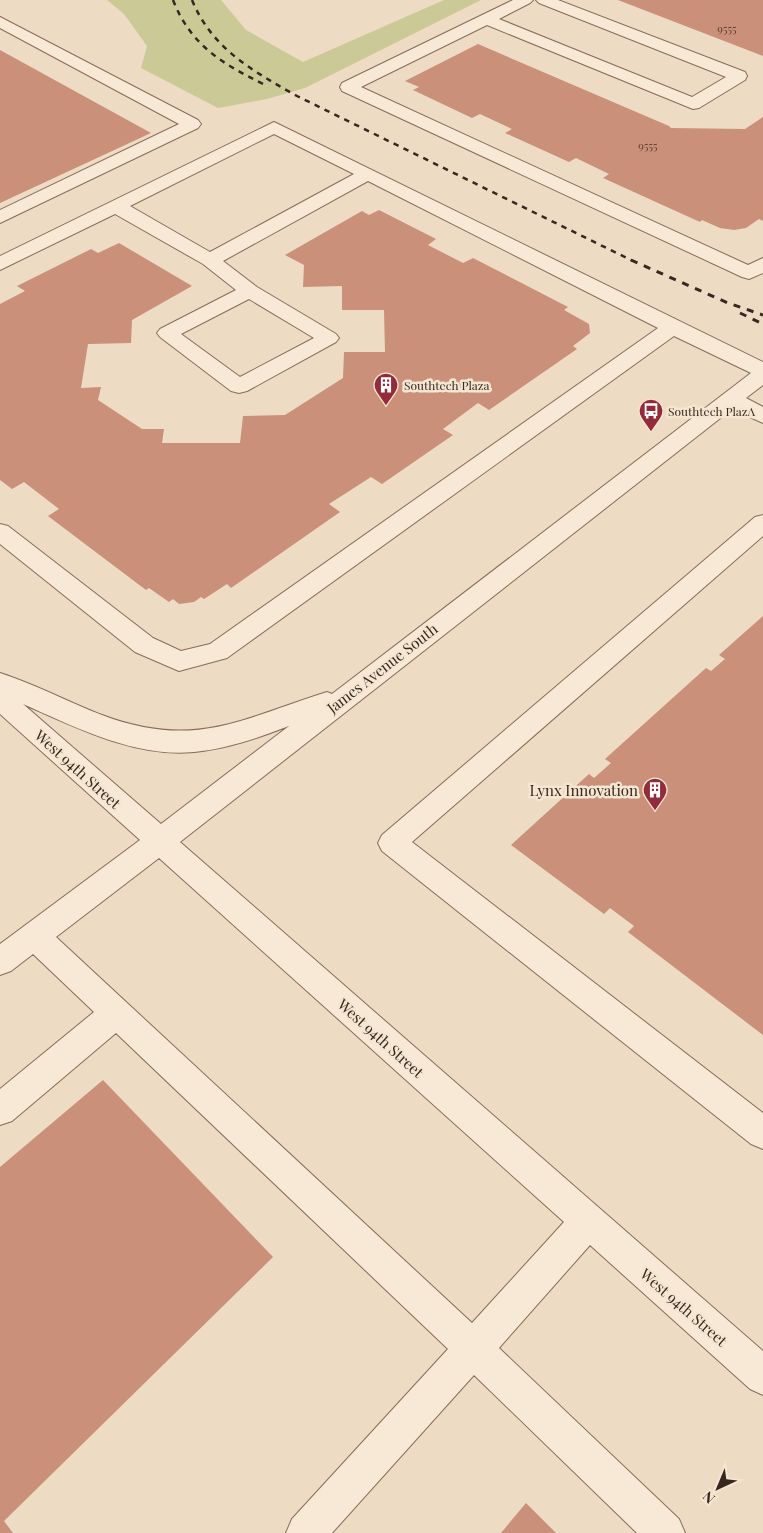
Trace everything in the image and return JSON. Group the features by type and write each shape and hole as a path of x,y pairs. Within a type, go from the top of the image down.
{"street":[{"path":"525,0 348,87 749,273 763,264"},
{"path":"486,19 693,104 739,76 544,0"},
{"path":"0,22 192,124 0,217"},
{"path":"0,264 274,127 763,372"},
{"path":"210,260 368,174"},
{"path":"115,206 210,260 250,290 329,338 239,386 167,333 250,290"},
{"path":"0,532 144,645 179,661 218,651 673,327"},
{"name":"James Avenue South","path":"0,962 159,842 763,372"},
{"path":"730,399 763,416"},
{"path":"763,524 392,843 763,1133"},
{"path":"0,683 104,727 140,737 169,742 191,742 222,737 345,696"},
{"name":"West 94th Street","path":"0,699 763,1376"},
{"path":"34,936 473,1349 665,1533"},
{"path":"0,1110 116,1013"},
{"path":"306,1533 588,1222"}],"shaded area":[{"path":"107,0 221,0 246,30 303,62 444,0 481,0 305,88 267,99 218,108 141,68 147,46 124,14"}],"building":[{"path":"618,0 763,0 763,56"},
{"path":"478,44 671,128 745,129 763,117 763,221 759,219 746,228 734,230 720,228 702,220 700,222 603,178 609,174 576,158 569,162 505,133 512,129 480,114 472,118 413,90 419,87 405,81"},
{"path":"0,50 151,133 0,203"},
{"name":"Southtech Plaza","path":"379,210 436,239 428,245 463,263 473,258 568,307 564,310 589,324 590,333 573,346 577,349 489,410 478,403 443,429 453,435 382,484 371,477 329,504 340,512 231,588 227,584 204,599 201,597 194,602 179,604 173,599 169,602 149,588 146,590 48,516 59,509 24,482 12,489 0,480 0,304 25,291 17,286 91,249 98,253 119,243 192,286 132,320 131,343 88,344 81,388 101,387 98,400 142,429 164,429 162,443 240,443 243,416 285,415 343,378 344,352 385,352 384,310 342,310 342,286 303,287 304,265 285,255 362,211 369,215"},
{"name":"Lynx Innovation","path":"763,616 763,1035 628,932 634,926 610,908 604,914 511,845 589,774 594,778 611,763 605,759 706,668 711,671 725,659 719,655"},
{"path":"103,1080 273,1257 4,1521 13,1533 0,1533 0,1167"},
{"path":"526,1503 556,1533 501,1533"}],"railway":[{"path":"173,0 180,16 199,42 222,61 265,85"},
{"path":"192,0 200,17 211,32 235,57 297,96 633,261"},
{"path":"631,260 728,303 763,315"},
{"path":"740,313 763,324"}],"place":[{"name":"Southtech Plaza","path":"386,406"},
{"name":"Southtech PlazA","path":"651,432"},
{"name":"Lynx Innovation","path":"655,811"}]}
